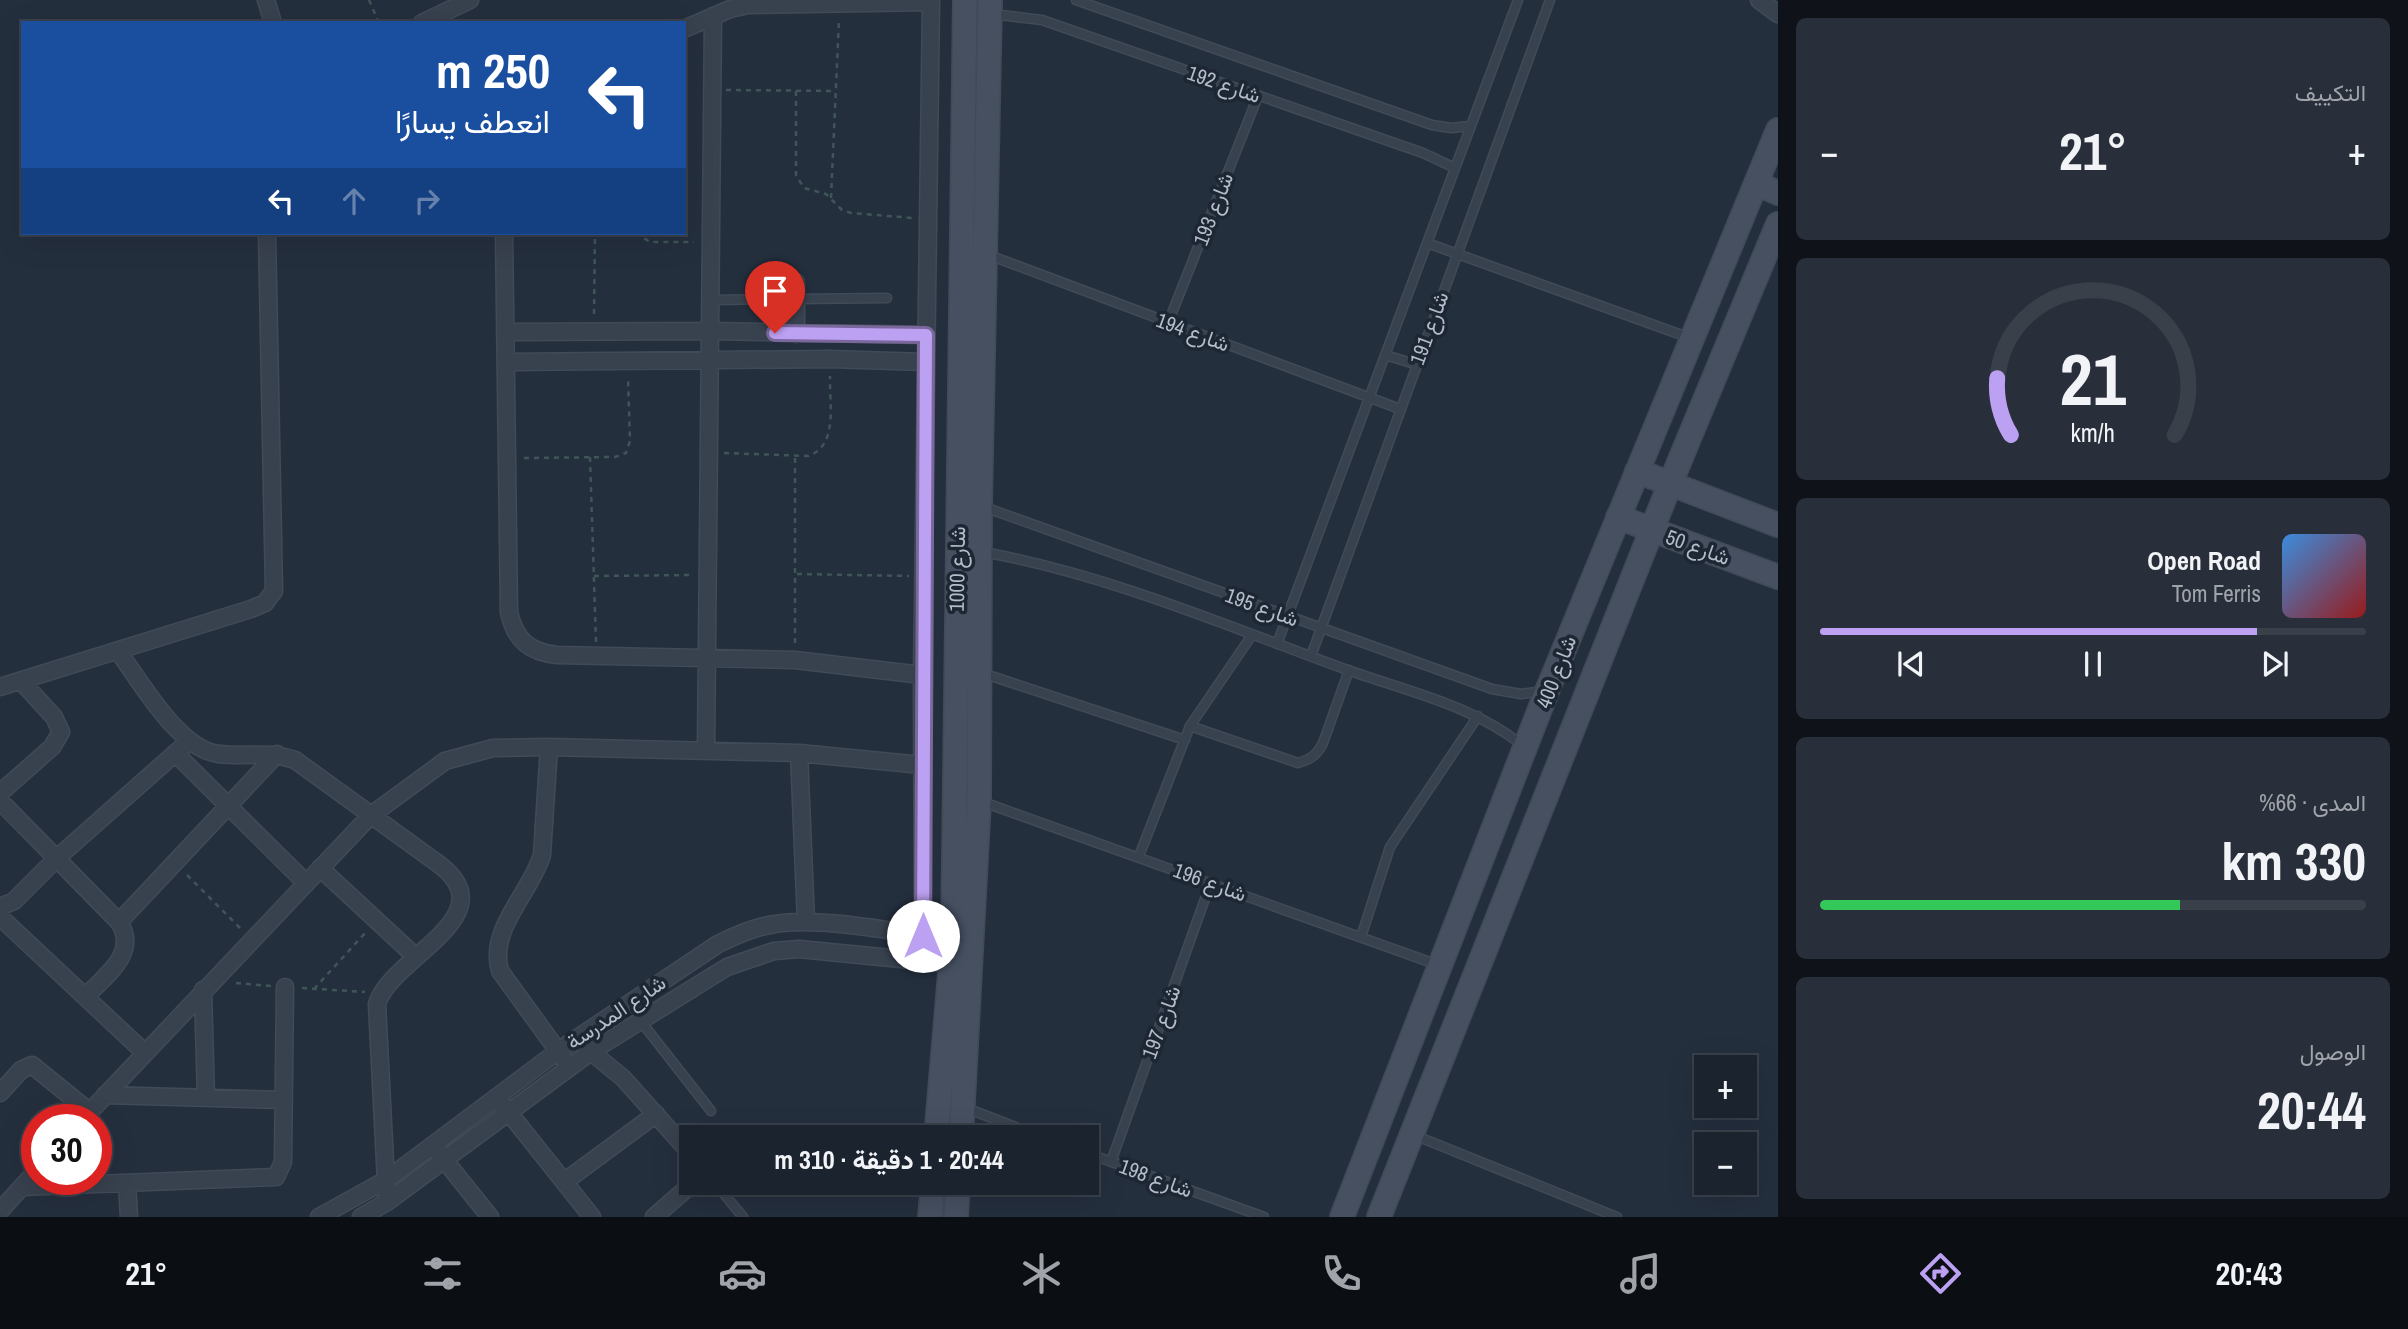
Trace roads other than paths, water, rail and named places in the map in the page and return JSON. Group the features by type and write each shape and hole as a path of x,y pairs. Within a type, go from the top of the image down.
{"street":[{"path":"266,0 272,21"},
{"name":"شارع 1000","path":"937,1125 953,939 965,0"},
{"path":"686,28 748,5 931,1 922,675 923,936"},
{"path":"1763,1 1778,14"},
{"path":"426,21 460,2"},
{"name":"شارع 1000","path":"962,1125 979,800 980,505 989,7"},
{"path":"706,751 709,658 713,16"},
{"name":"شارع 400","path":"1342,1217 1547,691 1690,338 1768,188 1778,130"},
{"name":"شارع 400","path":"1379,1217 1651,530 1778,224"},
{"path":"0,687 251,609 265,603 274,592 267,235"},
{"path":"504,235 509,612 513,629 524,644 539,653 795,660 922,675"},
{"path":"796,282 787,299 796,334"},
{"path":"505,332 711,331 926,335"},
{"path":"830,359 831,334"},
{"path":"506,362 830,359 926,362"},
{"path":"1637,471 1778,525"},
{"name":"شارع 50","path":"1618,517 1778,577"},
{"path":"118,651 189,741 217,754 277,754 295,760 452,875 460,889 461,905 455,920 386,985 377,1004 387,1202"},
{"path":"0,793 52,747 61,732 54,717 21,681"},
{"path":"144,1052 3,926 7,904 189,741"},
{"path":"97,1104 370,816 445,761 493,748 549,747 799,753 922,765"},
{"path":"549,747 542,855 537,871 497,943 496,957 500,971 570,1067"},
{"path":"175,753 306,883"},
{"path":"799,753 806,922"},
{"path":"120,922 277,754"},
{"path":"0,801 120,922 127,934 127,949 85,997"},
{"path":"320,868 415,957"},
{"name":"شارع المدرسة","path":"319,1217 346,1212 558,1051 718,944 746,931 776,923 806,922 953,939"},
{"name":"شارع المدرسة","path":"361,1217 387,1202 592,1051 639,1019 727,967 774,950 799,948 952,964"},
{"path":"112,1184 276,1177 283,1162 285,987"},
{"path":"203,990 206,1098"},
{"path":"574,1040 623,1077 679,1140"},
{"path":"0,1093 21,1070 32,1065 73,1104"},
{"path":"105,1095 284,1100"},
{"path":"496,1097 592,1217"},
{"path":"564,1182 656,1114"},
{"path":"433,1145 490,1217"},
{"path":"127,1184 129,1217"},
{"path":"0,1211 21,1188"},
{"path":"654,1217 679,1195"},
{"path":"930,1217 932,1195"},
{"path":"957,1217 958,1195"}],"lane":[{"name":"شارع 192","path":"1076,0 1432,125 1451,128 1470,126"},
{"name":"شارع 191","path":"1277,644 1518,0"},
{"name":"شارع 191","path":"1311,656 1415,364 1550,0"},
{"name":"شارع 192","path":"989,7 1042,20 1423,153 1455,169"},
{"name":"شارع 193","path":"1168,323 1258,96"},
{"path":"1427,243 1690,338"},
{"name":"شارع 194","path":"986,254 1400,409"},
{"path":"711,300 887,299"},
{"path":"1385,355 1415,364"},
{"name":"شارع 195","path":"980,505 1492,689 1521,694 1547,691"},
{"name":"شارع 195","path":"980,552 1064,569 1311,656 1478,716 1504,730 1527,748"},
{"path":"1139,856 1191,726 1252,635"},
{"path":"1191,726 1298,762 1309,760 1318,753 1349,670"},
{"path":"980,673 1185,740"},
{"path":"1361,937 1390,847 1478,716"},
{"name":"شارع 196","path":"979,800 1441,966"},
{"name":"شارع 197","path":"1111,1163 1211,882"},
{"path":"639,1019 711,1111"},
{"path":"963,1107 1010,1125"},
{"path":"1412,1134 1617,1217"},
{"name":"شارع 198","path":"1099,1158 1264,1217"},
{"path":"725,1195 743,1217"}]}
